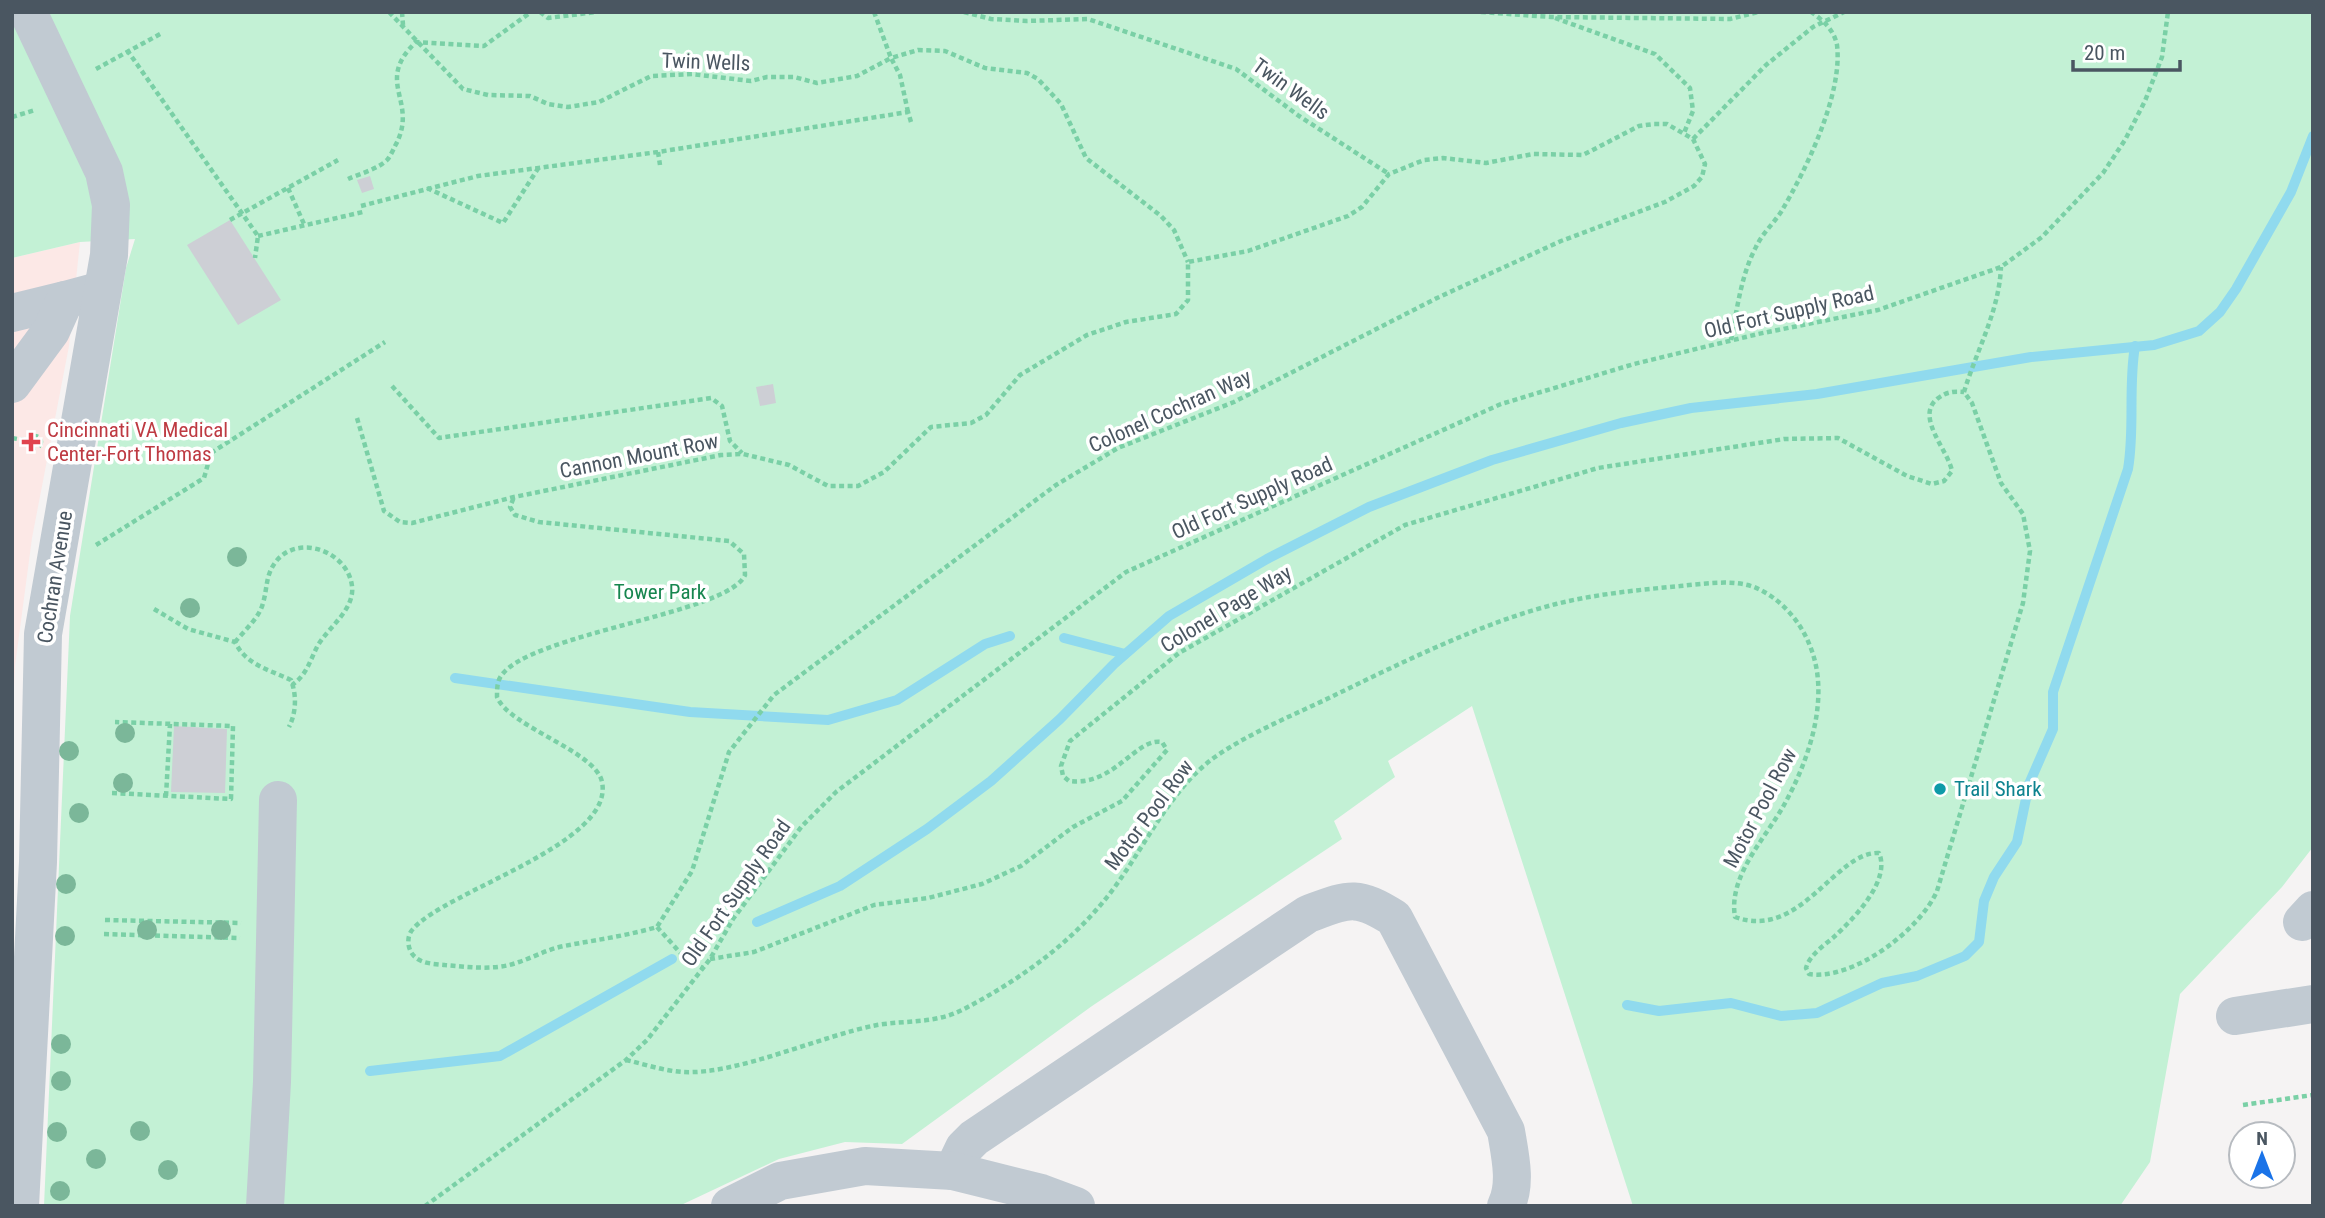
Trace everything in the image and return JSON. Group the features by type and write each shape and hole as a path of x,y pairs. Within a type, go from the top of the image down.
{"street":[{"name":"Cochran Avenue","path":"20,1206 38,862 28,632 54,572 109,255 111,205 104,172 28,12"},
{"path":"12,313 102,290"},
{"path":"12,384 51,331 65,300"},
{"path":"265,1206 269,1176 278,800"},
{"path":"953,1171 964,1149 974,1138 1308,914 1341,902 1369,902 1394,918 1506,1131 1511,1163 1511,1195 1506,1206"},
{"path":"2235,1016 2313,1004"},
{"path":"730,1206 780,1181 865,1166 953,1171 1041,1192 1076,1206"}],"path":[{"name":"Twin Wells","path":"389,12 463,89 488,95 530,96 548,104 568,107 599,103 651,76 692,74 751,81 767,77 793,77 817,83 857,76 891,58 918,50 945,51 985,68 1027,73 1038,79 1062,104 1086,158 1161,216 1174,230 1188,262"},
{"path":"402,12 403,27"},
{"path":"348,179 387,160 401,135 405,123 395,72 400,60 416,42 484,46 531,12"},
{"path":"540,12 548,18 596,12"},
{"path":"874,12 900,75 911,122"},
{"name":"Twin Wells","path":"964,12 990,19 1088,19 1236,69 1299,116 1389,174"},
{"path":"1481,12 1552,17 1730,19 1758,12"},
{"path":"1731,340 1742,286 1755,247 1781,211 1835,88 1837,44 1825,22 1811,12"},
{"path":"1188,262 1248,251 1348,216 1362,206 1389,174 1424,160 1443,158 1486,163 1533,154 1583,155 1639,126 1654,124 1667,124 1693,139 1766,65 1813,27 1844,12"},
{"name":"Old Fort Supply Road","path":"425,1206 626,1060 648,1040 710,959 761,879 802,826 836,792 1126,572 1500,404 1634,364 1731,340 1878,310 2001,267 2042,237 2066,213 2103,173 2125,140 2145,101 2162,57 2168,12"},
{"path":"1552,17 1655,54 1690,88 1693,111 1684,133"},
{"path":"94,70 162,33"},
{"path":"127,50 258,236 255,258"},
{"path":"258,236 362,209 426,188 478,176 658,152 908,112"},
{"name":"Colonel Cochran Way","path":"657,927 692,871 729,752 774,695 1056,485 1118,448 1182,425 1234,402 1437,298 1561,241 1665,202 1694,186 1702,177 1705,164 1693,139"},
{"path":"658,152 660,165"},
{"path":"230,220 338,160"},
{"path":"426,188 503,223 540,167"},
{"path":"288,188 304,224"},
{"name":"Cannon Mount Row","path":"357,418 384,511 400,522 425,521 514,497 666,465 743,454 789,465 828,486 858,486 884,472 931,427 971,423 986,415 1020,375 1087,335 1126,322 1177,314 1188,300 1188,262"},
{"path":"1964,392 1991,323 2000,289 2001,267"},
{"path":"54,572 204,478 211,453 385,342"},
{"path":"392,386 439,438 710,398 722,406 730,441 743,454"},
{"name":"Colonel Page Way","path":"710,959 754,952 874,905 928,898 982,884 1021,866 1073,827 1122,801 1167,750 1162,742 1148,742 1112,772 1093,780 1069,781 1063,776 1063,753 1078,732 1179,653 1405,525 1598,468 1784,439 1838,438 1907,476 1932,484 1944,481 1952,471 1949,457 1931,427 1929,411 1935,400 1951,391 1964,392"},
{"name":"Motor Pool Row","path":"626,1060 684,1072 726,1066 839,1034 879,1025 944,1018 961,1011 1021,977 1066,940 1103,902 1180,793 1211,760 1247,738 1430,650 1555,604 1633,590 1717,582 1753,587 1786,607 1812,648 1817,685 1816,715 1810,748 1784,805 1738,881 1732,903 1735,917 1751,923 1767,923 1819,892 1861,855 1879,853 1883,862 1882,873 1866,901 1808,961 1806,968 1809,974 1838,974 1888,946 1916,925 1929,909 2022,603 2030,551 2023,514 2001,483 1972,403 1964,392"},
{"path":"12,438 29,441"},
{"path":"514,497 510,508 515,514 539,522 729,541 744,554 745,575 737,585 707,599 564,644 507,669 497,684 500,704 515,717 564,745 598,773 602,781 598,805 581,826 559,841 503,877 423,920 411,930 409,947 415,957 423,962 478,968 497,967 563,946 622,937 657,927 685,958 703,968"},
{"path":"235,642 263,605 268,572 281,556 297,548 320,549 334,555 347,572 353,587 348,607 319,644 301,679 292,685"},
{"path":"154,608 188,629 235,642 241,654 251,662 290,681 294,717 289,727"},
{"path":"112,793 231,799 233,726 115,722"},
{"path":"166,796 170,724"},
{"path":"105,920 276,932"},
{"path":"104,934 276,932"},
{"path":"2243,1105 2313,1095"}],"shaded area":[{"name":"Cincinnati VA Medical Center-Fort Thomas","path":"80,242 69,346 32,538 15,666 12,729 12,258"}],"green space":[{"name":"Tower Park","path":"12,12 2313,12 2313,847 2282,887 2180,994 2150,1162 2120,1206 1633,1206 1472,706 1388,761 1395,777 1334,821 1342,839 1092,1006 902,1144 845,1142 779,1159 679,1206 44,1206 70,616 126,268 135,239 80,242 12,258"}],"building":[{"path":"370,176 374,189 362,193 357,180"},
{"path":"230,220 281,300 238,325 187,245"},
{"path":"773,384 776,403 760,406 756,387"},
{"path":"174,726 227,729 225,793 171,792"}],"waterway":[{"path":"757,922 840,886 927,829 991,781 1060,719 1114,664 1169,616 1267,559 1369,507 1492,460 1621,423 1691,408 1817,394 2031,357 2154,345 2199,331 2220,312 2236,289 2291,192 2313,136"},
{"path":"1627,1005 1659,1011 1731,1003 1781,1016 1817,1013 1882,983 1917,976 1965,956 1979,942 1984,901 1994,877 2017,842 2029,784 2053,729 2053,692 2128,469 2135,346"},
{"path":"455,678 690,712 828,720 897,700 985,644 1010,636"},
{"path":"1064,638 1125,654"},
{"path":"370,1071 500,1056 672,959"}],"place":[{"name":"Cincinnati VA Medical Center-Fort Thomas","path":"31,442"},
{"name":"Trail Shark","path":"1940,789"}]}
